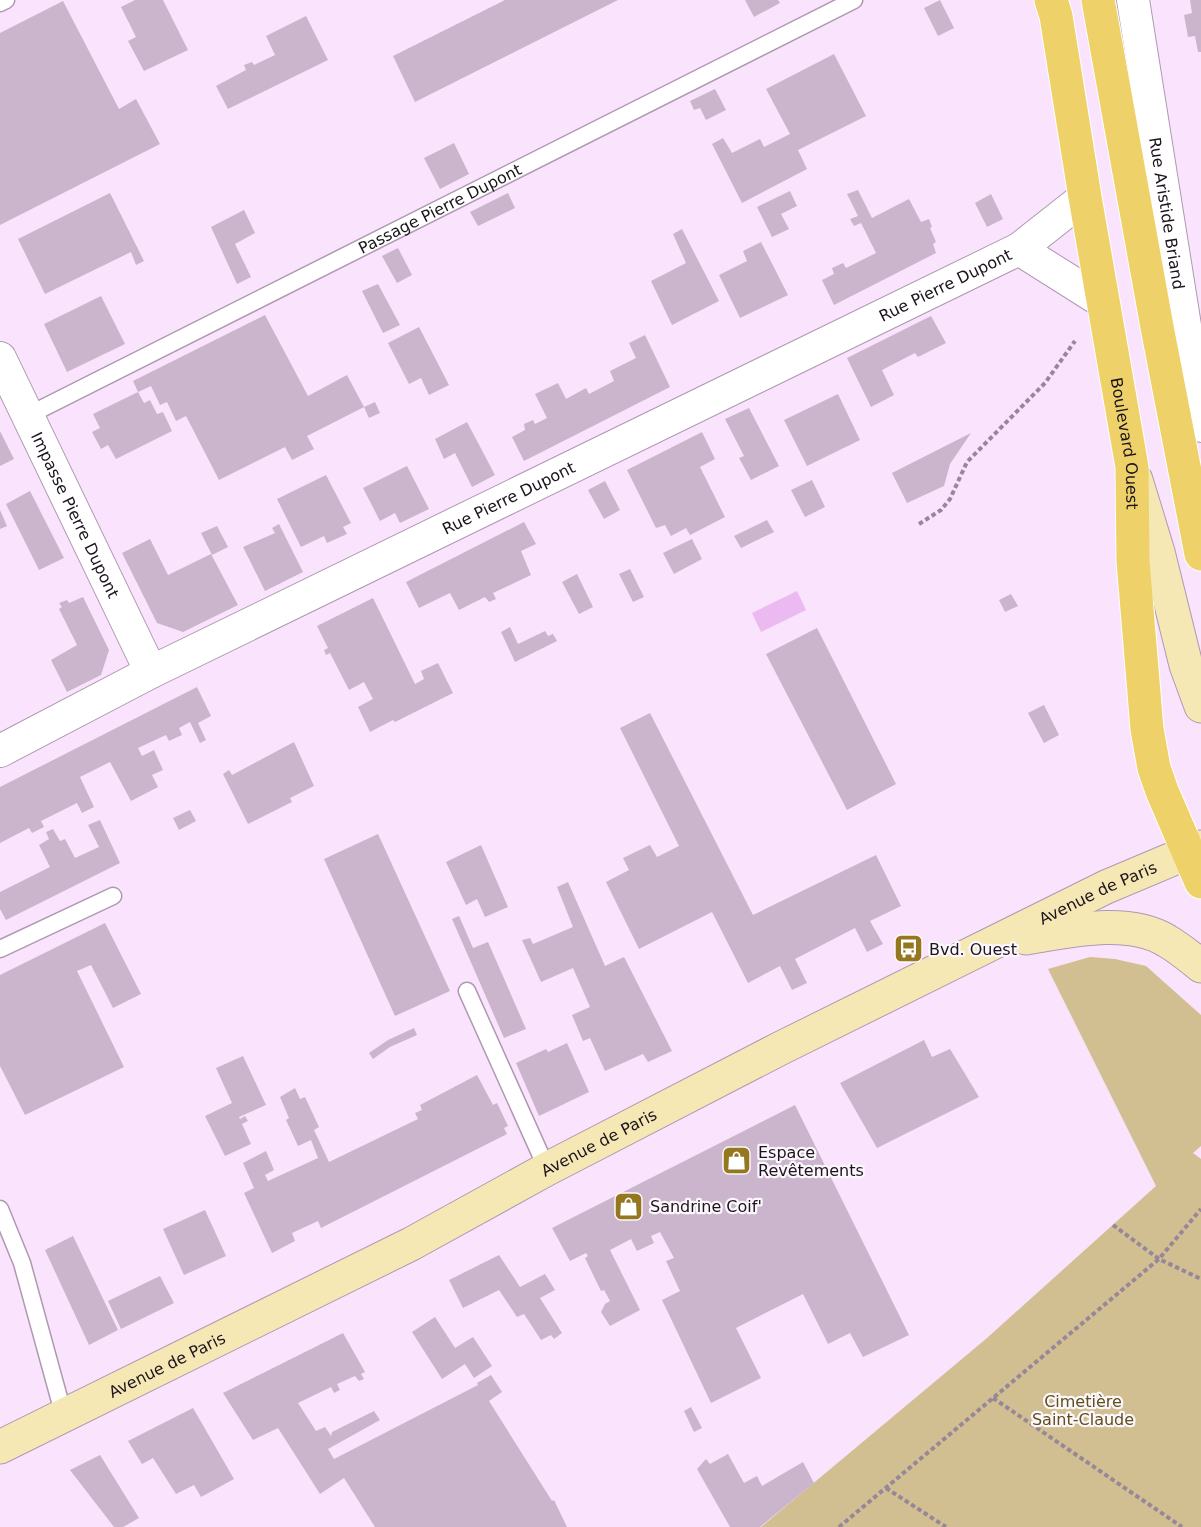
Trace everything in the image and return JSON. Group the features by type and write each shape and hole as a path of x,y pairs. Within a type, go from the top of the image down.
{"main road":[{"name":"Boulevard Ouest","path":"1051,0 1056,16 1132,466 1132,561 1147,729 1154,768 1162,791 1197,852 1201,882"},
{"path":"1098,0 1201,555"},
{"path":"1132,466 1158,552 1186,665 1201,706"},
{"name":"Avenue de Paris","path":"0,1447 411,1244 547,1169 782,1048 1106,887 1197,852"},
{"path":"992,944 1077,930 1110,928 1138,931 1166,940 1201,966"}],"street":[{"name":"Rue Aristide Briand","path":"1133,0 1201,426"},
{"name":"Rue Pierre Dupont","path":"0,751 151,672 1019,249 1085,197"},
{"name":"Rue Pierre Dupont","path":"1019,249 1103,302"},
{"name":"Impasse Pierre Dupont","path":"0,358 151,672"}],"lane":[{"path":"0,3 6,0"},
{"name":"Passage Pierre Dupont","path":"27,416 854,0"},
{"path":"0,949 113,896"},
{"path":"467,991 547,1169"},
{"path":"0,1209 22,1263 64,1416"}],"path":[{"path":"919,524 941,510 950,499 967,462 1045,383 1103,302"},
{"path":"839,1527 1159,1259 1201,1209"},
{"path":"1113,1225 1159,1259 1201,1279"},
{"path":"993,1398 1182,1527"},
{"path":"886,1488 946,1527"}],"green space":[{"name":"Cimetière Saint-Claude","path":"1090,957 1115,959 1146,966 1201,1015 1201,1146 1193,1153 1201,1159 1201,1527 761,1527 987,1338 1156,1186 1048,969"}],"shaded area":[{"path":"797,591 806,610 761,632 752,613"}],"building":[{"path":"135,0 163,0 188,50 144,71 128,41 136,37 121,7"},
{"path":"505,0 618,0 415,102 393,56"},
{"path":"745,0 778,0 780,3 754,17"},
{"path":"940,0 954,28 938,36 924,8"},
{"path":"1190,0 1201,0 1201,52 1198,52 1195,36 1188,37 1184,15 1192,13"},
{"path":"63,1 119,109 136,99 160,144 0,225 0,33"},
{"path":"306,16 328,60 228,109 216,86 246,70 244,65 252,62 254,65 275,55 266,36"},
{"path":"834,54 866,116 798,150 807,169 742,203 712,144 723,138 732,153 760,139 764,147 790,134 766,89"},
{"path":"715,89 726,110 706,120 700,108 694,110 690,101"},
{"path":"454,143 469,174 440,189 424,158"},
{"path":"858,190 872,218 909,199 921,222 929,219 936,242 933,244 936,253 834,305 822,280 834,274 832,268 843,263 846,268 876,253 861,223 854,226 850,219 858,216 847,194"},
{"path":"790,191 797,206 781,214 789,229 772,237 757,207"},
{"path":"110,193 144,261 136,265 131,252 45,294 18,239"},
{"path":"508,193 515,208 478,226 470,212"},
{"path":"991,194 1003,219 987,227 975,203"},
{"path":"244,210 255,233 235,244 251,277 237,284 211,227"},
{"path":"682,229 719,301 672,325 651,281 686,263 673,234"},
{"path":"761,242 788,295 740,318 719,275 747,261 743,251"},
{"path":"398,248 412,275 397,283 382,256"},
{"path":"378,284 400,325 383,333 362,291"},
{"path":"101,296 125,344 67,372 44,324"},
{"path":"265,315 308,396 347,375 364,407 307,436 314,449 292,460 285,447 219,480 186,416 176,421 167,402 160,405 151,386 138,392 133,381"},
{"path":"931,316 946,343 918,357 915,353 882,370 894,395 871,407 847,358"},
{"path":"419,327 449,385 429,395 421,378 409,384 388,343"},
{"path":"645,335 670,387 524,461 512,437 525,430 524,424 533,420 535,424 547,418 535,394 558,383 566,399 586,388 589,394 614,381 610,371 636,358 629,343"},
{"path":"138,392 144,403 150,400 157,414 163,412 172,431 116,459 108,445 101,449 92,432 100,428 93,414"},
{"path":"838,394 860,440 807,466 784,420"},
{"path":"375,402 380,413 369,418 364,407"},
{"path":"749,408 779,466 751,480 739,458 744,456 725,419"},
{"path":"467,422 495,475 472,487 455,453 444,459 435,439"},
{"path":"0,431 14,459 0,466"},
{"path":"702,432 715,459 700,467 725,517 690,535 686,528 671,536 665,525 656,528 627,470"},
{"path":"971,433 950,464 944,486 907,503 892,473"},
{"path":"407,466 429,509 400,523 395,513 380,521 363,488"},
{"path":"326,475 351,523 343,527 347,534 327,543 324,536 301,547 277,499"},
{"path":"812,480 825,507 805,517 791,490"},
{"path":"605,481 620,510 604,519 588,490"},
{"path":"30,491 64,558 39,570 6,504"},
{"path":"0,510 7,526 0,529"},
{"path":"767,520 774,532 741,548 734,536"},
{"path":"524,522 536,544 521,551 531,575 493,593 496,599 489,602 485,597 459,610 450,593 419,608 406,582"},
{"path":"279,524 303,572 265,591 243,547 275,533 272,528"},
{"path":"217,526 228,547 212,555 201,533"},
{"path":"150,539 168,575 211,554 238,605 183,632 157,623 122,553"},
{"path":"692,539 702,559 674,574 663,553"},
{"path":"630,569 644,597 633,602 619,574"},
{"path":"577,574 593,607 579,614 562,582"},
{"path":"1011,594 1018,606 1005,612 999,600"},
{"path":"83,597 109,650 101,675 67,692 51,660 77,645 59,609 62,607 59,603 67,600 69,603"},
{"path":"373,598 415,684 424,679 421,671 438,663 453,693 370,732 358,707 373,699 364,682 349,690 330,653 326,655 324,650 328,648 317,626"},
{"path":"510,627 518,644 545,631 548,636 553,634 557,641 515,662 501,632"},
{"path":"817,628 896,784 847,810 766,654"},
{"path":"197,687 211,716 198,723 206,740 200,743 190,722 179,728 182,735 169,741 166,735 138,748 142,756 154,750 163,770 152,775 158,787 131,801 110,762 80,777 94,807 82,813 77,803 41,821 44,827 32,833 29,828 0,843 0,787"},
{"path":"1044,705 1059,735 1044,743 1028,713"},
{"path":"650,713 753,915 876,855 901,906 870,921 883,944 867,952 855,928 795,959 807,983 792,990 780,966 748,983 712,912 639,949 606,882 629,870 623,858 650,845 657,857 679,846 620,728"},
{"path":"294,742 314,786 290,798 292,802 248,824 223,774 229,770 232,775"},
{"path":"190,810 196,821 179,830 173,818"},
{"path":"100,820 120,863 6,920 0,909 0,892 50,867 39,845 49,839 46,832 53,829 60,841 65,839 75,858 99,847 88,825"},
{"path":"378,834 450,991 395,1016 324,859"},
{"path":"481,845 508,907 485,917 477,899 466,905 446,862"},
{"path":"568,882 605,966 624,957 672,1051 648,1062 643,1054 605,1071 590,1038 583,1041 572,1015 590,1007 573,968 541,982 522,940 530,938 533,944 573,927 557,887"},
{"path":"459,916 473,948 488,942 526,1029 504,1038 452,919"},
{"path":"105,923 141,994 113,1008 91,965 77,971 124,1067 25,1115 0,1066 0,975"},
{"path":"414,1028 417,1035 390,1047 373,1059 369,1053 388,1040"},
{"path":"924,1040 932,1057 950,1049 979,1097 877,1148 840,1083"},
{"path":"567,1043 589,1092 539,1116 516,1063 546,1049 548,1052"},
{"path":"243,1056 266,1105 239,1117 240,1119 245,1116 248,1121 242,1124 251,1144 225,1156 205,1116 232,1103 216,1068"},
{"path":"477,1075 493,1105 497,1103 508,1126 504,1128 507,1134 321,1228 318,1221 292,1233 295,1241 272,1253 244,1193 254,1188 243,1163 266,1151 274,1170 265,1175 268,1181 318,1158 311,1140 298,1146 286,1120 289,1118 280,1097 295,1088 300,1099 305,1097 319,1127 314,1130 329,1162 418,1119 415,1113 422,1110 420,1105"},
{"path":"795,1105 909,1335 863,1357 850,1333 828,1344 803,1294 736,1328 761,1378 711,1403 662,1300 680,1291 666,1261 674,1258 660,1232 651,1236 654,1243 637,1251 631,1239 610,1250 640,1310 610,1326 601,1312 605,1304 610,1301 604,1290 601,1291 585,1258 588,1256 586,1253 570,1261 552,1228"},
{"path":"205,1210 226,1256 184,1275 163,1229"},
{"path":"73,1236 118,1330 89,1345 45,1250"},
{"path":"499,1255 520,1287 545,1274 555,1290 540,1298 562,1333 554,1339 551,1335 541,1340 524,1314 517,1317 499,1290 463,1308 449,1280"},
{"path":"160,1276 174,1303 121,1329 108,1301"},
{"path":"435,1317 455,1348 473,1337 492,1366 474,1378 465,1364 442,1379 412,1332"},
{"path":"343,1333 365,1372 361,1374 364,1379 359,1381 355,1376 337,1384 340,1390 334,1393 331,1387 298,1403 316,1431 325,1427 331,1436 332,1432 374,1411 380,1420 328,1449 334,1459 478,1385 477,1383 491,1375 502,1392 489,1401 552,1501 554,1500 567,1527 375,1527 344,1478 320,1494 278,1428 253,1440 223,1393"},
{"path":"691,1407 702,1428 694,1432 684,1411"},
{"path":"193,1408 234,1479 201,1497 194,1485 176,1494 153,1458 142,1464 128,1441"},
{"path":"728,1454 744,1483 757,1476 762,1486 803,1462 814,1483 760,1527 730,1527 697,1469 706,1459 710,1464"},
{"path":"100,1455 139,1518 123,1527 114,1527 70,1470"}],"place":[{"name":"Bvd. Ouest","path":"908,949"},
{"name":"Espace Revêtements","path":"737,1161"},
{"name":"Sandrine Coif'","path":"629,1206"}]}
